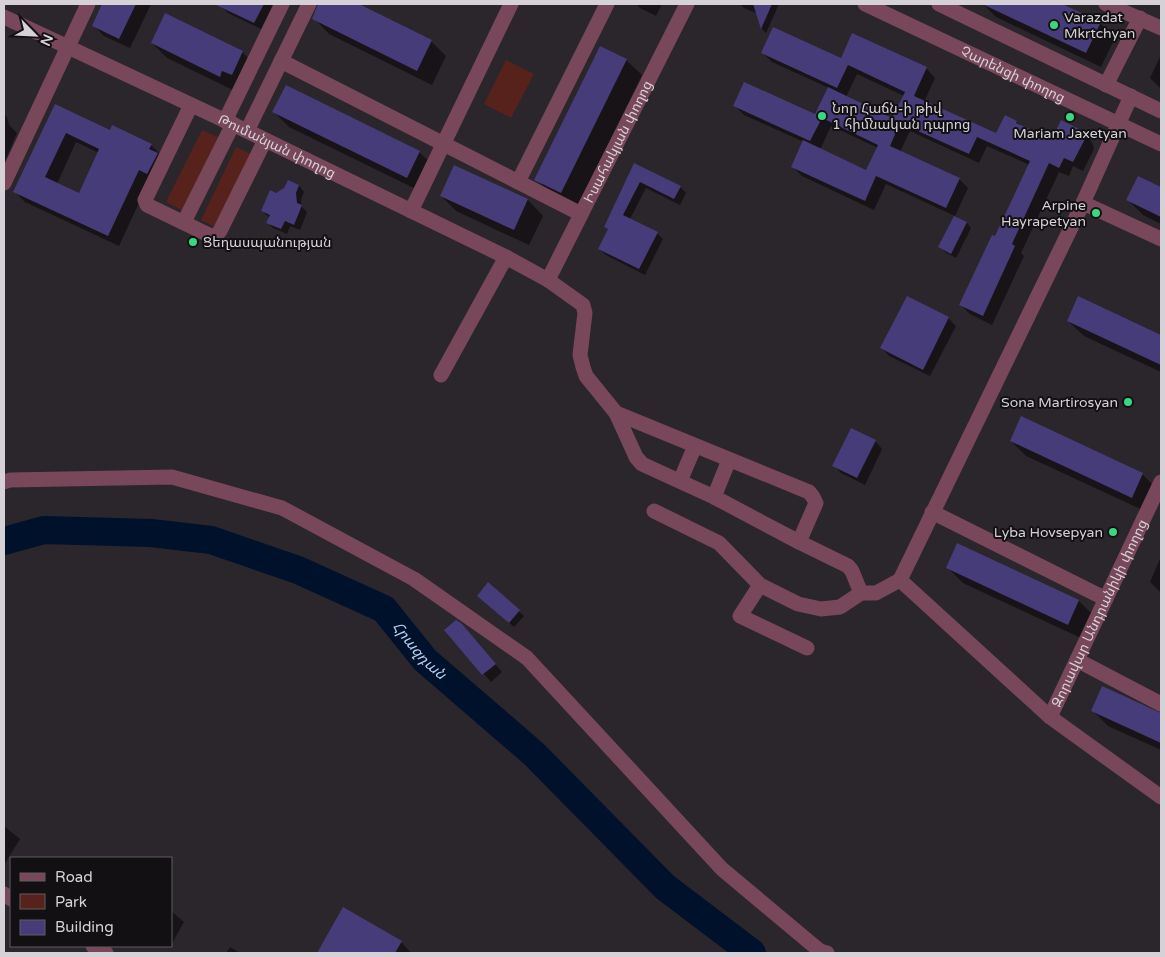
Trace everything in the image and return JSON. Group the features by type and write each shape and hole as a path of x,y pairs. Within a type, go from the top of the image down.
{"street":[{"path":"4,183 88,4"},
{"path":"184,222 282,4"},
{"path":"247,131 309,4"},
{"path":"411,211 512,4"},
{"path":"518,182 607,4"},
{"name":"Իսահակյան փողոց","path":"548,280 686,4"},
{"name":"Չարենցի փողոց","path":"865,4 1118,122 1161,144"},
{"path":"940,4 960,8 1106,85 1161,111"},
{"path":"1106,4 1161,28"},
{"name":"Թումանյան փողոց","path":"4,17 247,131 506,257 548,280 583,305 585,314 580,355 583,367 586,376 616,413"},
{"path":"1106,85 1140,18"},
{"path":"281,61 581,214"},
{"path":"654,511 720,543 760,585 798,604 821,609 840,607 861,593 876,593 900,580 1083,203 1131,96"},
{"path":"191,105 145,200 147,205 211,236 216,235 220,231 265,140"},
{"path":"1083,203 1161,239"},
{"path":"441,375 506,257"},
{"path":"616,413 809,492 816,503 800,542"},
{"path":"616,413 636,457 642,464 714,497 848,566 861,593"},
{"path":"680,481 695,446"},
{"path":"714,497 729,460"},
{"path":"4,482 10,480 172,477 282,508 414,579 527,658 722,869 820,951 827,953"},
{"name":"Զորավար Անդրանիկի փողոց","path":"1050,717 1161,482"},
{"path":"932,512 1106,599"},
{"path":"900,580 1050,717 1161,797"},
{"path":"760,585 740,616 807,648"},
{"path":"1077,660 1161,704"},
{"path":"95,947 106,953"}],"green space":[{"path":"506,60 534,74 511,118 484,104"},
{"path":"202,130 218,137 182,210 166,202"},
{"path":"236,147 253,155 217,228 201,220"}],"building":[{"path":"102,4 136,4 119,39 92,26"},
{"path":"214,4 264,4 254,23"},
{"path":"318,4 359,4 432,40 417,71 312,19"},
{"path":"753,4 772,4 761,29"},
{"path":"982,4 1062,4 1101,22 1086,53"},
{"path":"165,13 243,51 232,75 222,71 220,77 151,43"},
{"name":"Նոր Հաճն-ի թիվ 1 հիմնական դպրոց","path":"773,27 841,58 852,33 927,67 914,96 996,133 1005,115 1017,121 1016,123 1052,139 1061,120 1083,131 1085,139 1073,162 1064,158 1059,168 1049,163 1012,244 1015,246 983,316 959,305 992,235 995,236 1030,161 977,137 969,154 900,123 890,146 960,178 946,208 876,176 865,201 791,167 803,140 866,170 878,145 822,118 810,141 733,106 744,82 815,114 828,87 892,118 905,92 848,65 837,88 761,53"},
{"path":"600,46 627,59 561,193 534,180"},
{"path":"286,85 420,151 407,178 272,112"},
{"path":"55,104 110,130 112,125 152,144 149,149 158,153 147,174 139,170 108,236 13,192","holes":["66,133 99,149 79,193 45,177"]},
{"path":"634,163 681,186 674,199 640,182 623,215 658,232 639,269 598,249 608,229 604,227"},
{"path":"454,165 528,199 514,230 440,196"},
{"path":"1138,176 1161,187 1161,217 1126,200"},
{"path":"288,180 299,185 296,193 297,203 302,205 294,225 285,221 281,229 266,223 270,215 261,211 270,190 276,193 284,188"},
{"path":"954,216 967,222 951,254 938,247"},
{"path":"907,296 949,317 923,370 880,348"},
{"path":"1078,296 1161,335 1161,365 1067,321"},
{"path":"1021,416 1143,473 1132,498 1010,441"},
{"path":"851,428 876,440 857,478 832,466"},
{"path":"957,543 1079,600 1068,625 946,568"},
{"path":"488,582 520,610 509,623 477,596"},
{"path":"456,620 462,624 496,664 482,675 444,630"},
{"path":"1102,686 1161,713 1161,743 1091,711"},
{"path":"343,907 402,941 395,953 317,953"}],"waterway":[{"name":"Հրազդան","path":"4,541 44,530 151,533 211,540 298,570 384,609 425,660 534,754 665,887 752,953"}],"place":[{"name":"Varazdat Mkrtchyan","path":"1054,25"},
{"name":"Նոր Հաճն-ի թիվ 1 հիմնական դպրոց","path":"822,116"},
{"name":"Mariam Jaxetyan","path":"1070,117"},
{"name":"Arpine Hayrapetyan","path":"1096,213"},
{"name":"Ցեղասպանության","path":"193,242"},
{"name":"Sona Martirosyan","path":"1128,402"},
{"name":"Lyba Hovsepyan","path":"1113,532"}]}
